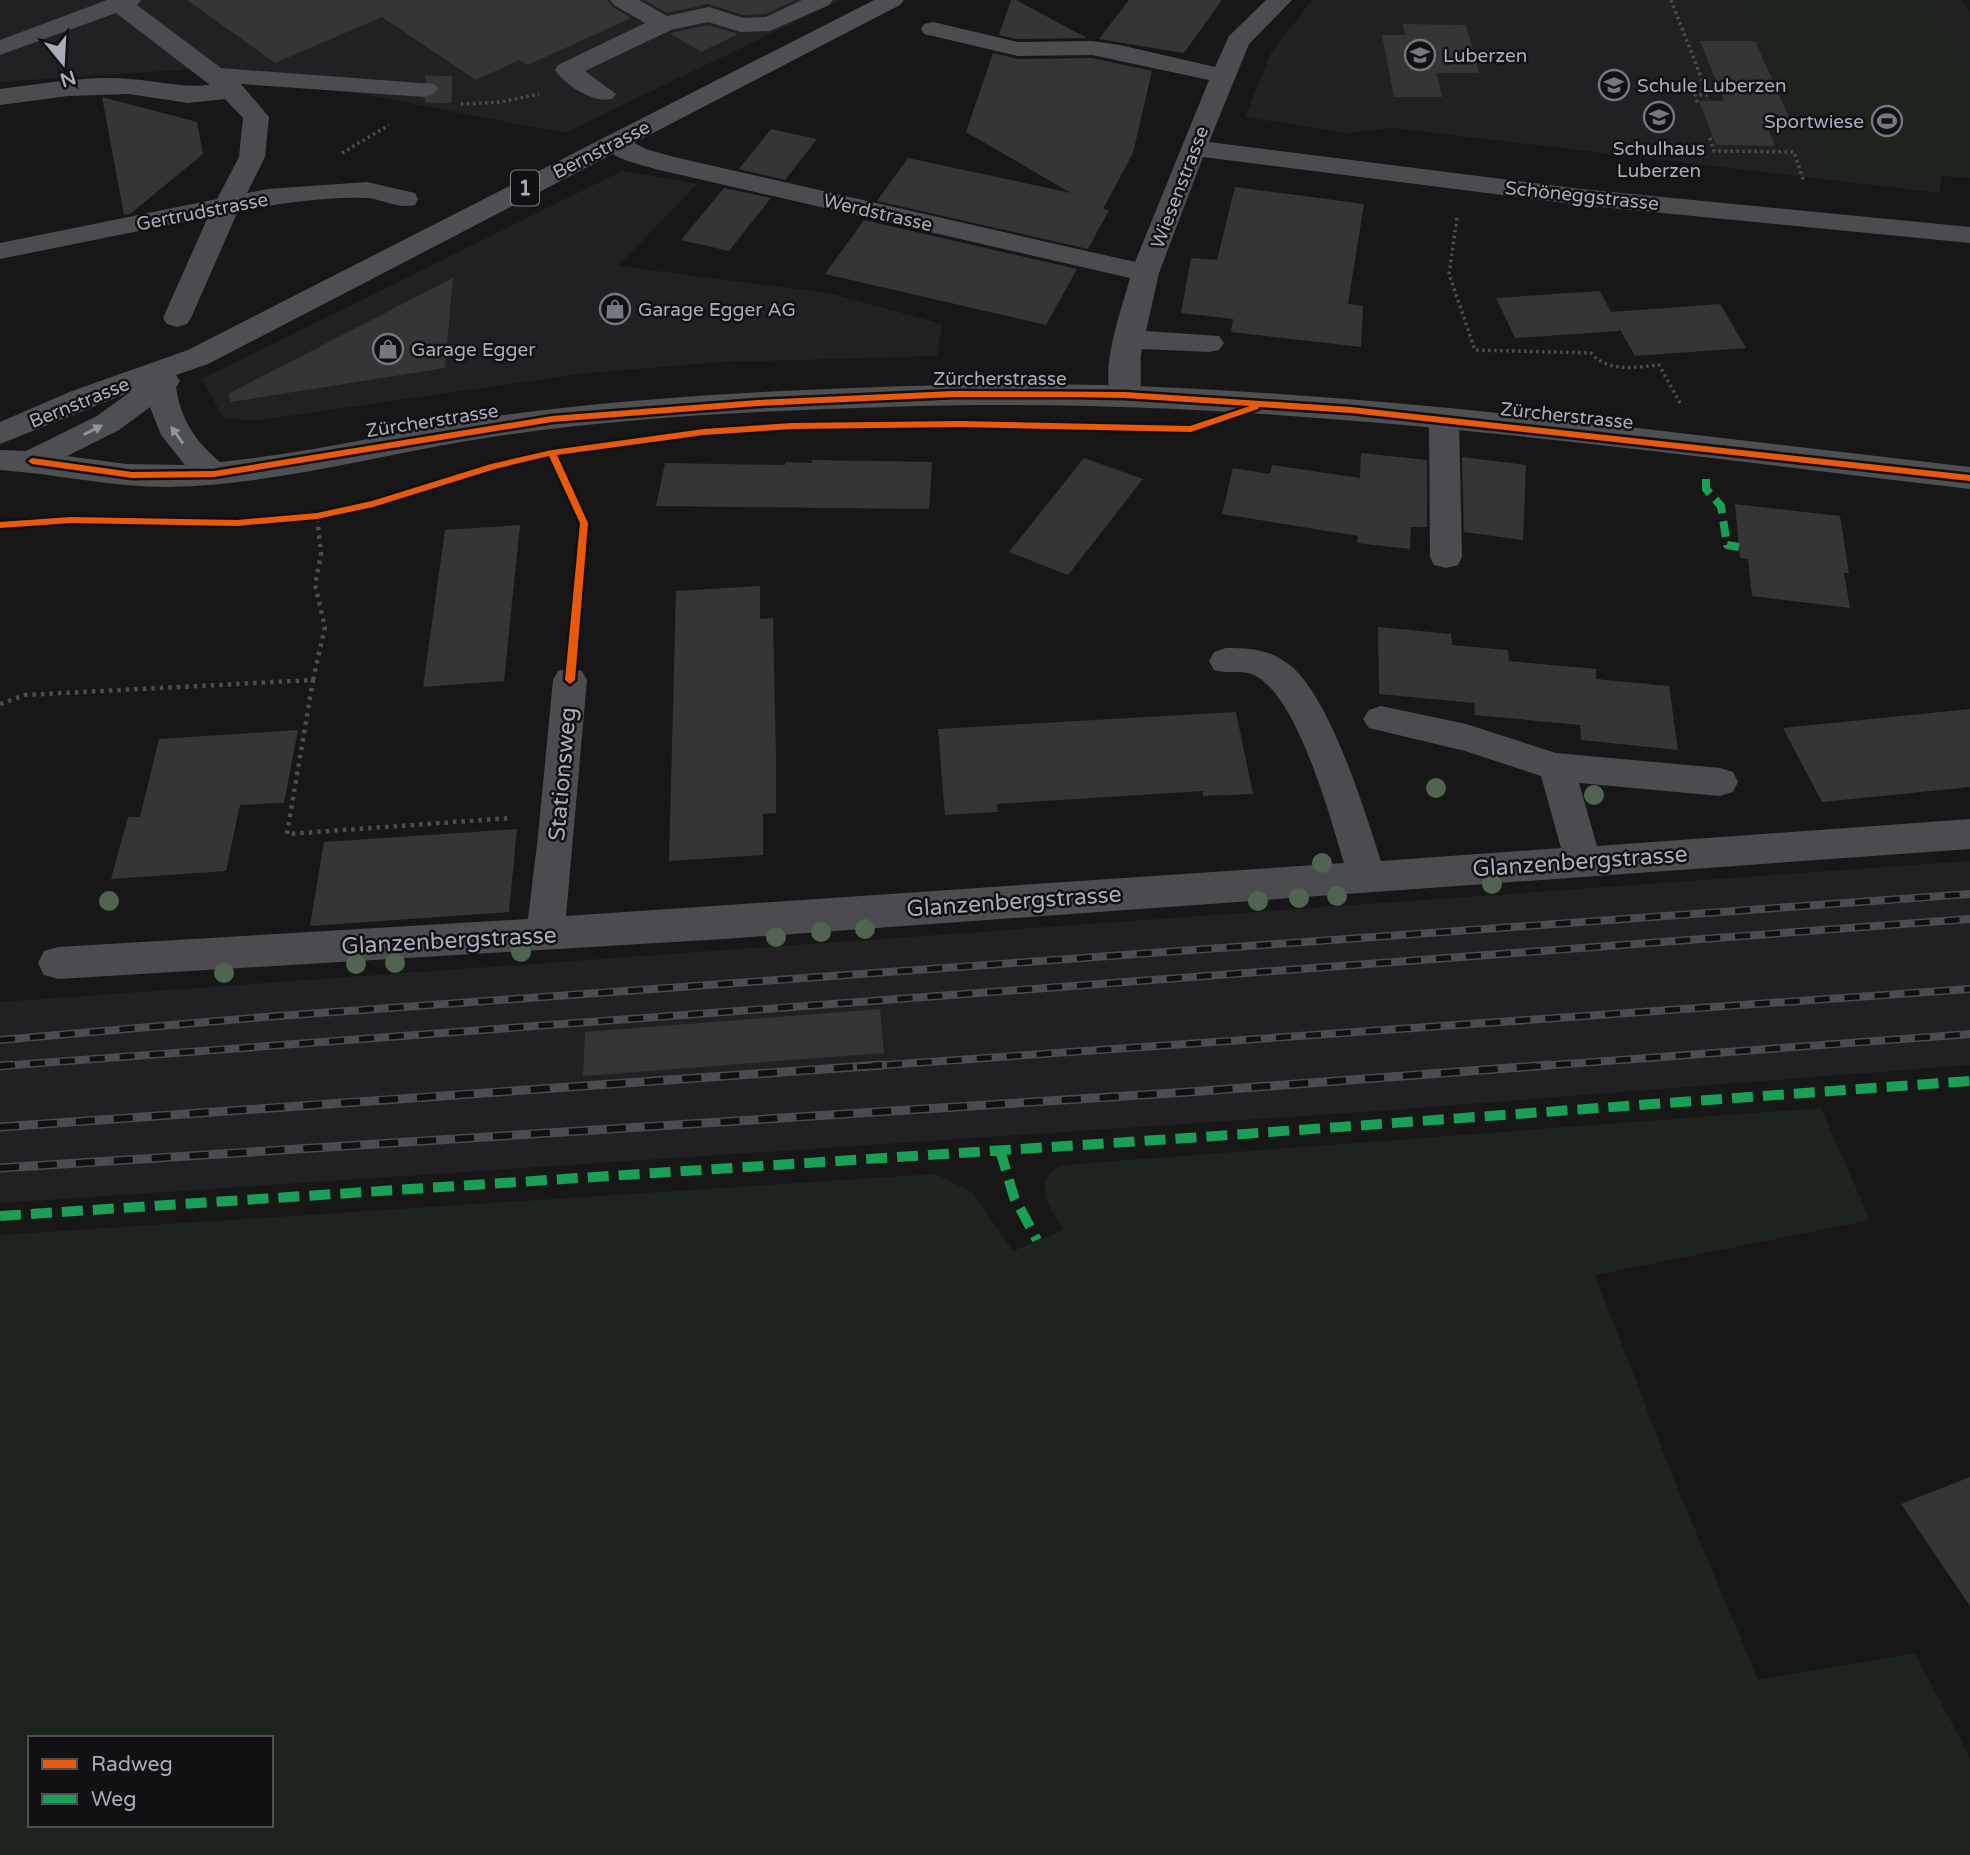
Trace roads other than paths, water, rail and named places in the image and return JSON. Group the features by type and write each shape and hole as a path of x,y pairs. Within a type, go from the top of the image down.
{"main road":[{"name":"Bernstrasse","path":"0,434 82,398 198,357 892,0"},
{"name":"Bernstrasse","path":"0,479 108,423 198,357"},
{"path":"161,384 163,405 170,425 189,453 214,474"},
{"name":"Zürcherstrasse","path":"0,460 32,461 132,475 214,474 488,428 576,417 758,403 954,394 1125,395 1265,403 1444,419 1970,478"}],"street":[{"path":"622,0 663,24"},
{"path":"603,94 567,70 663,24 709,14 741,25 770,24 821,0"},
{"name":"Wiesenstrasse","path":"1125,395 1124,362 1145,273 1194,148 1238,41 1280,0"},
{"path":"0,48 125,2 225,83 256,117 252,157 177,318"},
{"path":"933,29 1018,49 1092,48 1120,52 1223,76"},
{"path":"0,97 104,86 129,86 188,95 225,83 425,89"},
{"name":"Werdstrasse","path":"614,143 637,155 668,164 1145,273"},
{"name":"Schöneggstrasse","path":"1194,148 1462,182 1817,221 1970,234"},
{"name":"Gertrudstrasse","path":"0,251 268,197 367,190 405,199"},
{"path":"1130,339 1209,343"},
{"path":"1444,419 1446,557"},
{"path":"1226,661 1258,662 1276,671 1297,697 1324,749 1367,876"},
{"name":"Stationsweg","path":"545,934 559,815 570,680"},
{"path":"1381,719 1466,738 1556,767 1720,782"},
{"path":"1556,767 1583,861"},
{"name":"Glanzenbergstrasse","path":"58,963 545,934 1970,834"}],"tunnel":[{"path":"425,89 466,90"}],"railway":[{"path":"0,1040 264,1017 1970,894"},
{"path":"11,1065 0,1066 1970,919"},
{"path":"857,1067 1970,989"},
{"path":"1526,1067 1970,1034"},
{"path":"0,1127 882,1065"},
{"path":"0,1168 1189,1092 1550,1065"}],"place":[{"name":"Luberzen","path":"1420,55"},
{"name":"Schule Luberzen","path":"1614,85"},
{"name":"Schulhaus Luberzen","path":"1659,117"},
{"name":"Sportwiese","path":"1887,121"},
{"name":"Garage Egger AG","path":"615,309"},
{"name":"Garage Egger","path":"388,349"}]}
